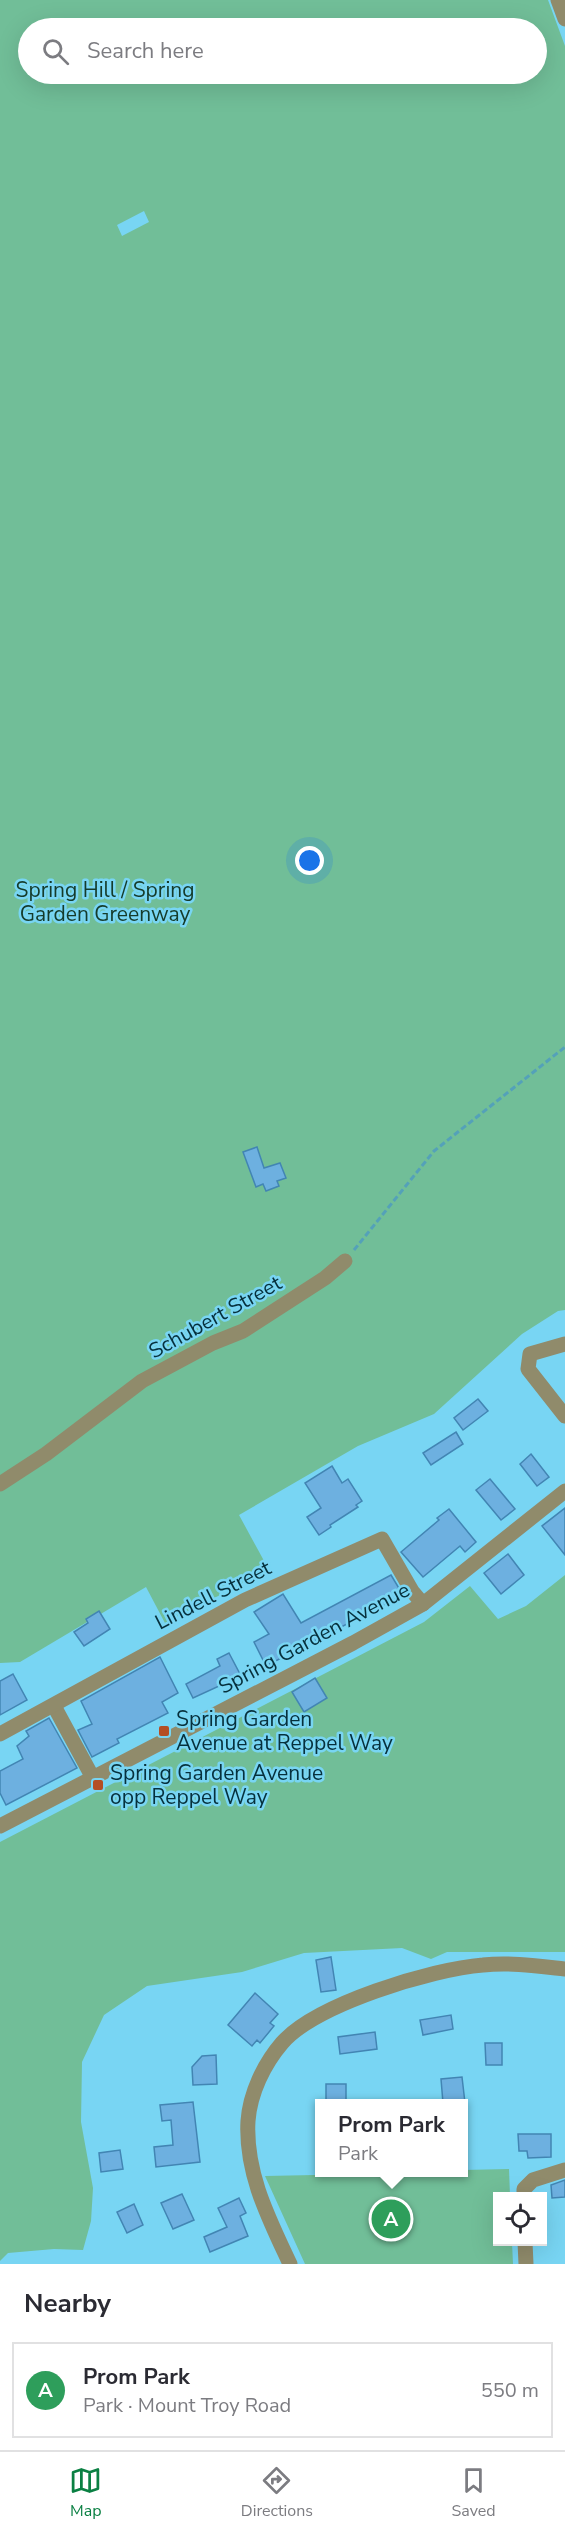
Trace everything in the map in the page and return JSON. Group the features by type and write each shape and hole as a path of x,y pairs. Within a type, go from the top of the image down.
{"street":[{"path":"558,0 565,19"},
{"name":"Schubert Street","path":"0,1484 46,1454 141,1382 213,1343 243,1331 325,1278 345,1261"},
{"path":"565,1344 530,1354 528,1369 565,1416"},
{"name":"Spring Garden Avenue","path":"0,1826 353,1643 423,1604 565,1491"},
{"name":"Lindell Street","path":"0,1734 244,1600 382,1539 412,1591 423,1604"},
{"path":"54,1706 93,1778"},
{"path":"290,2264 264,2207 249,2156 248,2120 255,2089 265,2066 283,2042 301,2027 332,2010 374,1992 454,1968 485,1964 565,1969"},
{"path":"525,2192 533,2180 565,2169"},
{"path":"525,2246 526,2264"}],"path":[{"path":"345,1261 434,1151 565,1047"}],"green space":[{"name":"Spring Hill / Spring Garden Greenway","path":"0,0 548,0 565,46 565,1310 558,1311 522,1334 434,1414 358,1446 239,1515 269,1570 165,1623 146,1587 20,1662 0,1663","holes":["144,211 149,222 122,236 117,225"]},
{"path":"565,1575 565,1952 447,1952 431,1959 402,1948 304,1953 242,1972 147,1986 104,2015 82,2062 81,2122 93,2188 91,2221 83,2250 54,2249 8,2253 0,2261 0,1842 424,1622 470,1586 498,1619 526,1606"},
{"path":"509,2169 510,2192 493,2192 493,2246 512,2246 513,2264 305,2264 265,2176 315,2175 315,2177 468,2177 468,2170"}],"building":[{"path":"257,1147 264,1168 280,1163 286,1178 277,1181 279,1186 266,1191 263,1184 256,1187 243,1152"},
{"path":"478,1399 488,1411 463,1430 454,1418"},
{"path":"456,1432 463,1444 431,1465 423,1453"},
{"path":"531,1454 549,1477 537,1486 520,1464"},
{"path":"332,1466 342,1483 348,1479 362,1501 356,1505 358,1507 319,1535 307,1517 321,1508 305,1483"},
{"path":"490,1479 515,1509 501,1520 476,1490"},
{"path":"565,1508 565,1555 542,1526"},
{"path":"449,1509 476,1542 465,1552 460,1546 423,1577 401,1552"},
{"path":"508,1554 524,1575 501,1594 484,1573"},
{"path":"391,1575 403,1595 266,1666 254,1642 269,1634 254,1612 283,1594 301,1623"},
{"path":"99,1611 110,1629 84,1646 74,1632 88,1623 86,1619"},
{"path":"229,1653 241,1676 193,1698 186,1684 220,1666 217,1659"},
{"path":"160,1657 178,1693 162,1702 168,1713 117,1739 119,1743 92,1757 78,1730 92,1724 81,1701"},
{"path":"13,1674 27,1700 0,1715 0,1681"},
{"path":"315,1678 327,1698 304,1712 292,1692"},
{"path":"49,1718 77,1768 6,1805 0,1793 0,1771 23,1759 17,1746 29,1736 26,1731"},
{"path":"331,1957 336,1990 321,1992 316,1960"},
{"path":"255,1993 278,2014 270,2023 274,2026 260,2043 257,2040 252,2046 228,2025"},
{"path":"451,2015 453,2029 423,2035 420,2020"},
{"path":"375,2032 377,2049 340,2054 338,2037"},
{"path":"485,2043 502,2043 502,2065 486,2065"},
{"path":"216,2055 217,2084 193,2085 192,2067 202,2056"},
{"path":"462,2077 465,2099 443,2099 441,2079"},
{"path":"326,2084 346,2084 346,2099 326,2099"},
{"path":"193,2102 200,2162 156,2167 154,2147 173,2145 171,2120 162,2121 160,2105"},
{"path":"518,2134 551,2134 551,2157 528,2158 527,2151 519,2151"},
{"path":"120,2150 123,2169 101,2172 99,2153"},
{"path":"565,2180 565,2197 552,2198 551,2185"},
{"path":"182,2194 194,2220 173,2229 161,2203"},
{"path":"239,2198 246,2213 240,2216 248,2236 210,2252 204,2237 227,2227 218,2208"},
{"path":"134,2204 143,2225 127,2233 117,2212"}],"place":[{"name":"Spring Garden Avenue at Reppel Way","path":"164,1731"},
{"name":"Spring Garden Avenue opp Reppel Way","path":"98,1785"},
{"name":"Prom Park","path":"391,2219"}]}
